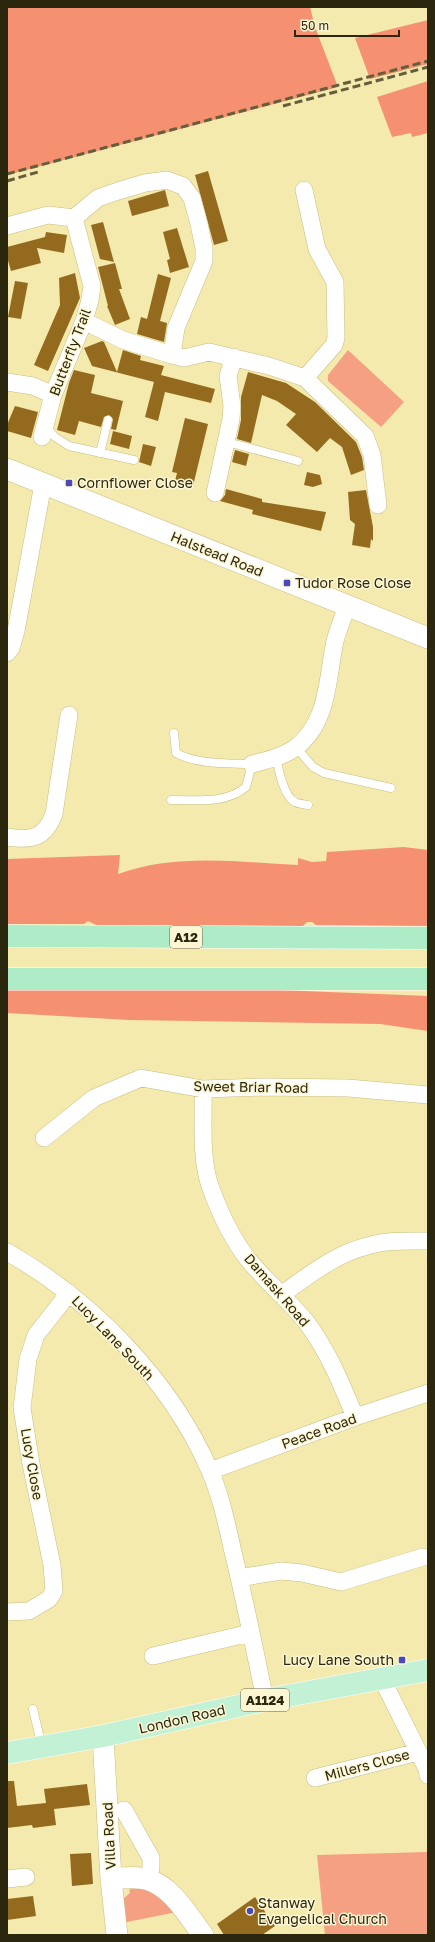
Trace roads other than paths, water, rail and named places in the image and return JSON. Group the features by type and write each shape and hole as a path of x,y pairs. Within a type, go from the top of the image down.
{"highway":[{"name":"A12","path":"7,936 428,938"},
{"path":"7,980 428,979"}],"main road":[{"name":"London Road","path":"7,1753 103,1736 265,1700 428,1670"}],"street":[{"path":"7,226 48,215 74,218 98,198 145,183 167,180 184,186 192,198 204,248 204,261 176,328 172,355"},
{"path":"304,190 318,249 335,282 336,338 334,345 305,378"},
{"name":"Butterfly Trail","path":"43,431 53,395 84,320 90,300 92,286 74,218"},
{"path":"84,320 123,340 172,355 184,358 209,352 234,357 305,378 365,436 372,455 378,505"},
{"path":"215,493 227,442 232,406 228,376 234,357"},
{"path":"7,382 33,386 53,395"},
{"name":"Halstead Road","path":"7,469 428,638"},
{"path":"7,653 11,648 16,632 43,484"},
{"path":"252,764 276,757 296,747 308,735 317,722 326,696 336,640 347,606"},
{"path":"7,837 22,840 39,836 49,827 54,814 69,715"},
{"name":"Sweet Briar Road","path":"44,1138 94,1098 141,1078 203,1089 264,1087 340,1088 428,1095"},
{"name":"Damask Road","path":"203,1089 205,1162 210,1185 226,1225 247,1258 307,1323 326,1352 340,1380 355,1417"},
{"path":"281,1295 320,1267 367,1245 404,1240 428,1241"},
{"name":"Lucy Lane South","path":"7,1252 33,1267 69,1293 136,1358 160,1386 193,1437 210,1471 224,1515 265,1700"},
{"name":"Lucy Close","path":"7,1612 29,1611 49,1599 54,1591 52,1565 31,1464 22,1408 28,1359 36,1335 69,1293"},
{"name":"Peace Road","path":"210,1471 355,1417 428,1393"},
{"path":"239,1578 281,1571 302,1573 341,1582 423,1557"},
{"path":"153,1656 250,1634"},
{"path":"382,1679 427,1769 428,1775"},
{"name":"Villa Road","path":"103,1736 111,1879 117,1935"},
{"name":"Millers Close","path":"315,1778 418,1752"},
{"path":"124,1810 129,1832 151,1858 152,1868 148,1880"},
{"path":"7,1879 26,1877"},
{"path":"111,1879 138,1878 148,1880 167,1889 203,1935"}],"lane":[{"path":"100,453 108,420"},
{"path":"43,431 69,446 134,460"},
{"path":"227,442 298,461"},
{"path":"171,800 219,799 232,796 246,787 252,764 206,761 182,756 176,753 174,748 174,733"},
{"path":"296,747 313,767 324,773 391,788"},
{"path":"276,757 279,772 290,797 295,802 308,805"},
{"path":"363,979 428,987"},
{"path":"33,1708 42,1747"}],"railway":[{"path":"7,174 428,61"},
{"path":"283,106 428,67"},
{"path":"7,181 38,172"}],"place":[{"name":"Cornflower Close","path":"69,483"},
{"name":"Tudor Rose Close","path":"287,583"},
{"name":"Lucy Lane South","path":"402,1660"},
{"name":"Stanway Evangelical Church","path":"250,1911"}]}
